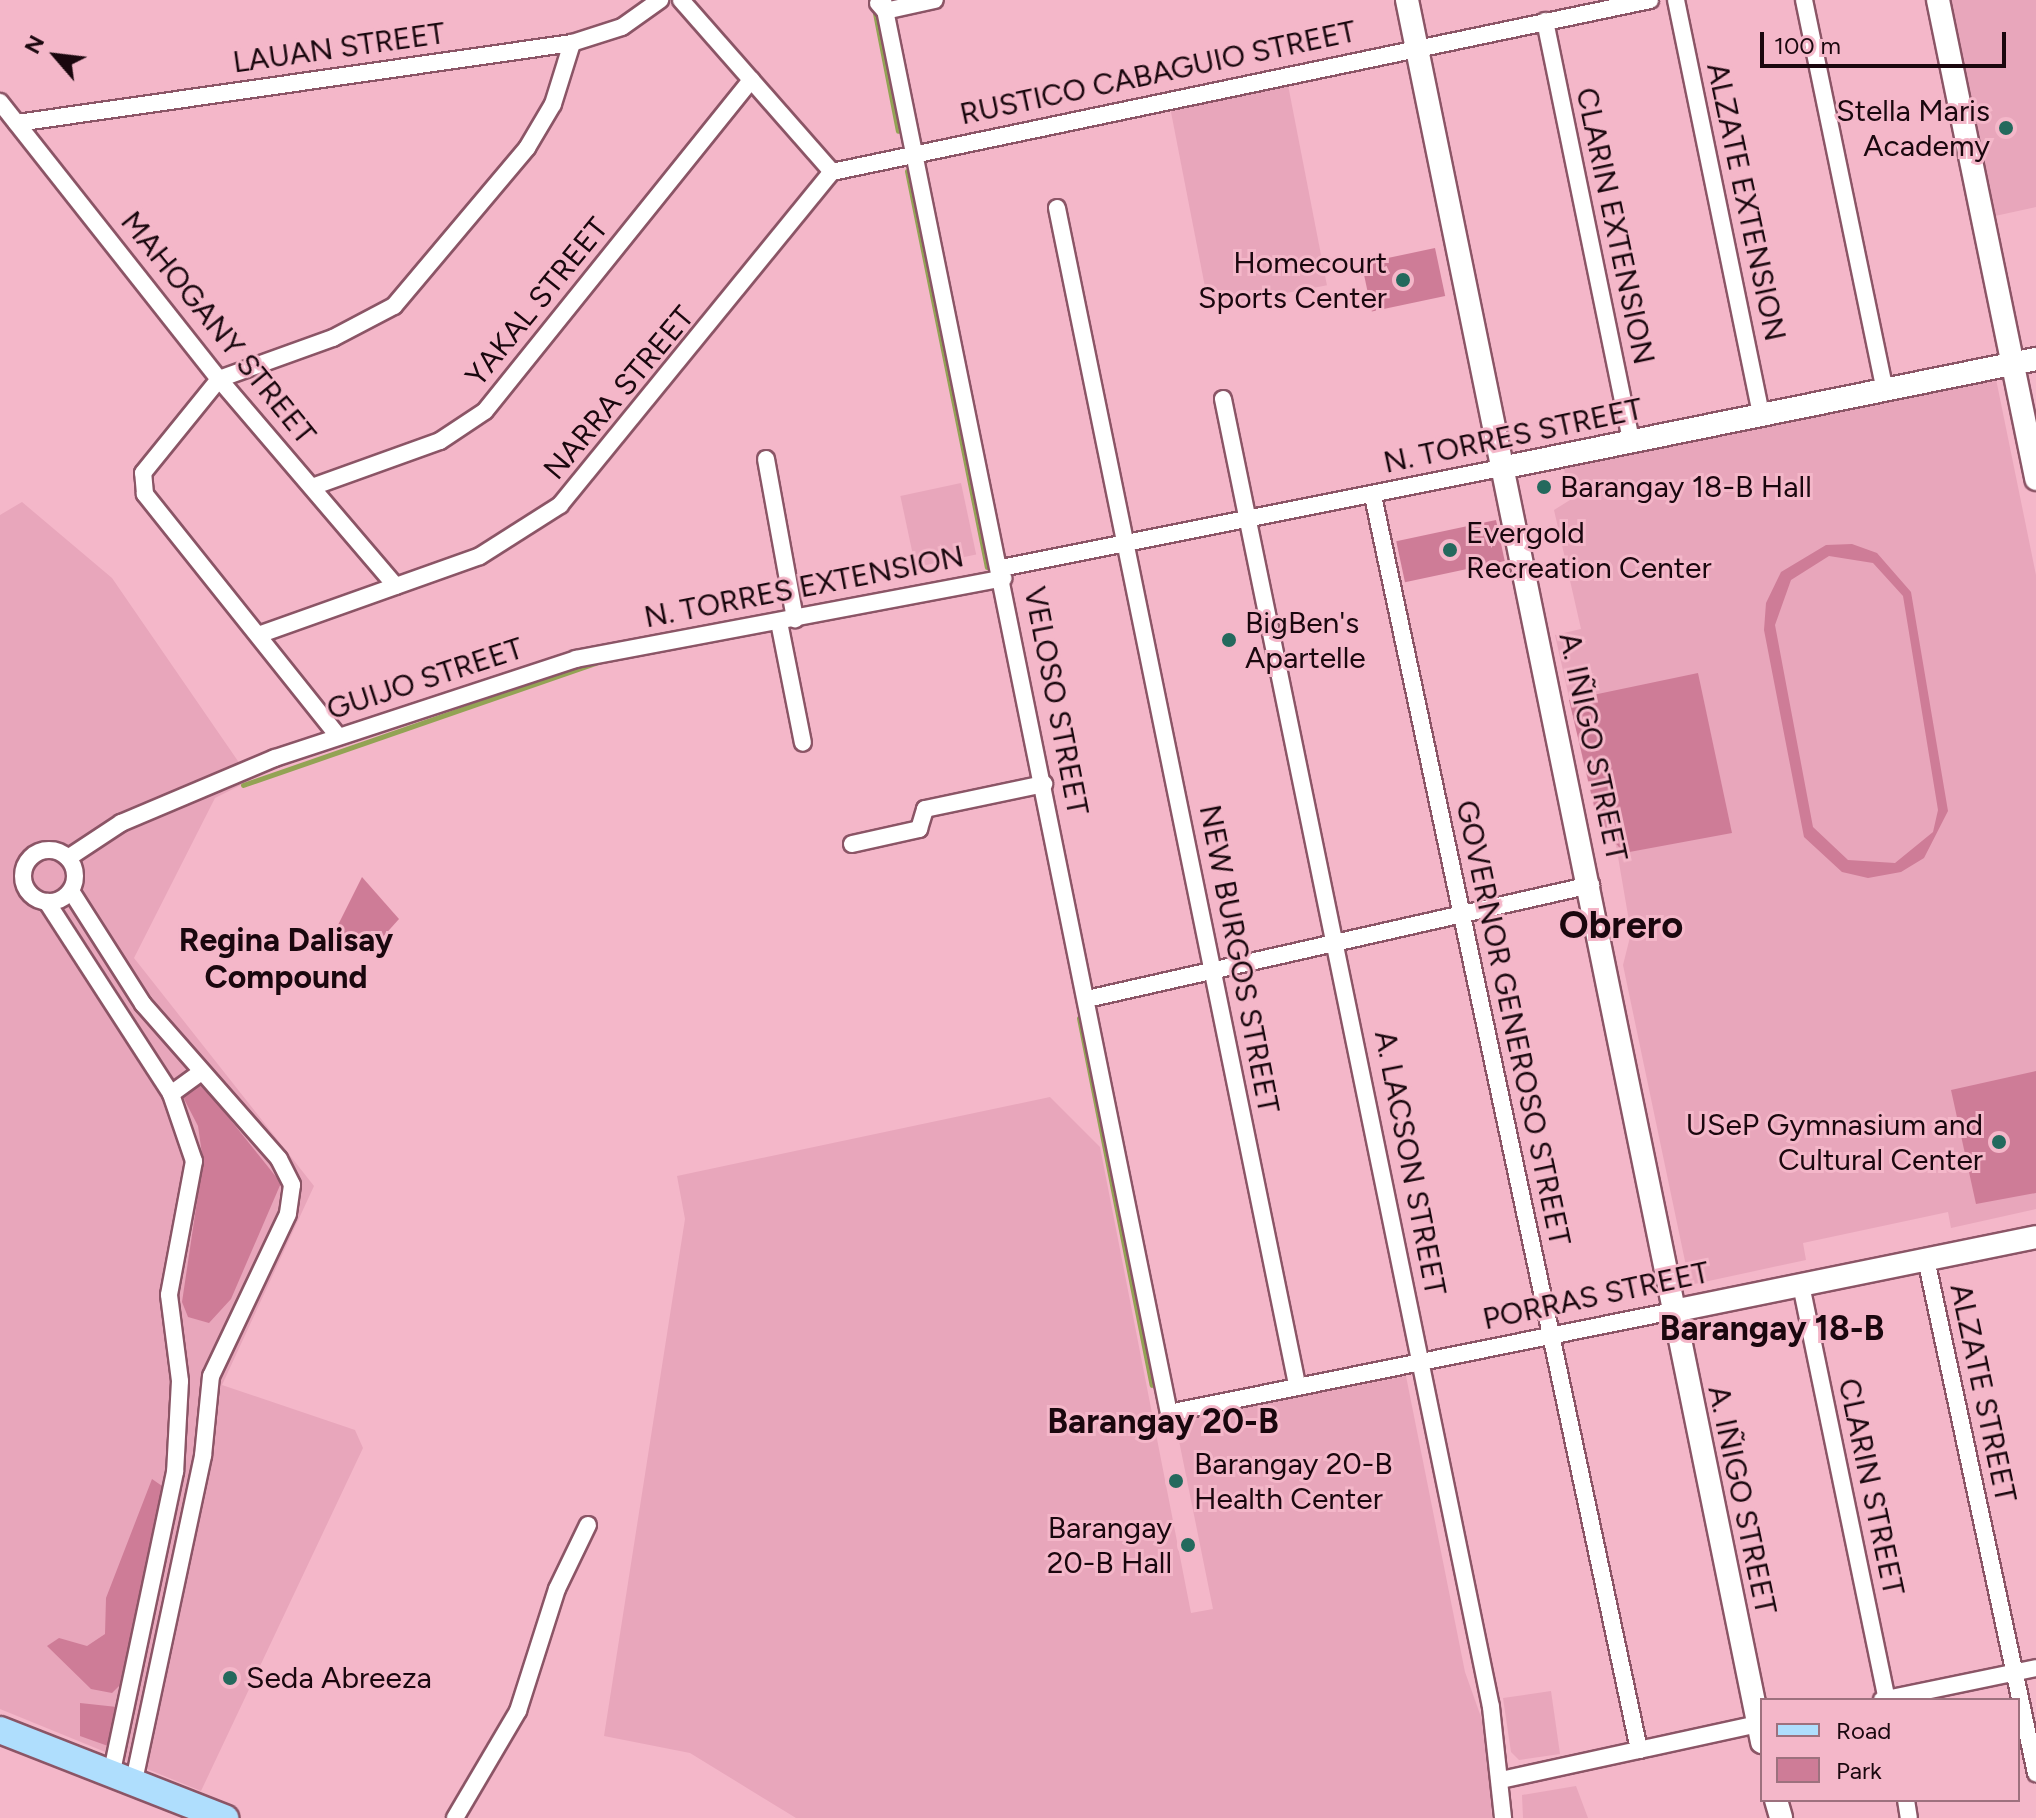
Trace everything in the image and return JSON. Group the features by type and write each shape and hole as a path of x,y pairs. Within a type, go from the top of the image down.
{"main road":[{"path":"0,1730 225,1818"}],"street":[{"name":"LAUAN STREET","path":"17,123 572,43 622,27 660,0"},
{"path":"681,0 832,172"},
{"path":"881,4 935,0"},
{"name":"A. IÑIGO STREET","path":"1407,0 1506,467 1673,1311 1760,1729"},
{"name":"RUSTICO CABAGUIO STREET","path":"832,172 1417,46 1650,0"},
{"name":"ALZATE EXTENSION","path":"1676,0 1761,415"},
{"path":"1804,0 1885,390"},
{"path":"1938,0 2036,479"},
{"name":"VELOSO STREET","path":"881,4 1002,573 1169,1413"},
{"name":"CLARIN EXTENSION","path":"1545,21 1631,441"},
{"path":"338,736 261,634 145,494 143,473 219,379 333,338 394,306 527,148 553,104 572,43"},
{"name":"YAKAL STREET","path":"312,487 440,441 485,411 751,80"},
{"name":"MAHOGANY STREET","path":"0,102 219,379 396,586"},
{"name":"NARRA STREET","path":"261,634 506,543 569,496 832,172"},
{"name":"NEW BURGOS STREET","path":"1057,208 1297,1385"},
{"name":"N. TORRES STREET","path":"1002,573 1127,543 1373,496 2036,359"},
{"name":"A. LACSON STREET","path":"1223,399 1421,1363 1501,1780 1503,1818"},
{"path":"766,459 803,743"},
{"name":"GOVERNOR GENEROSO STREET","path":"1373,496 1549,1338 1639,1750"},
{"name":"N. TORRES EXTENSION","path":"614,650 787,620 1002,573"},
{"name":"GUIJO STREET","path":"68,858 121,823 338,736 614,650"},
{"path":"852,844 919,829 925,809 1044,784"},
{"path":"45,850 68,858 75,874 71,891 143,1004 279,1159 292,1198 211,1376 203,1456 123,1777 176,1459 180,1381 169,1295 194,1161 171,1094 47,902 28,891 26,864 45,850"},
{"path":"1087,999 1591,885"},
{"path":"47,902 71,891"},
{"path":"171,1094 201,1072"},
{"name":"PORRAS STREET","path":"1169,1413 2036,1237"},
{"name":"ALZATE STREET","path":"1926,1259 2036,1773"},
{"name":"CLARIN STREET","path":"1801,1285 1885,1698"},
{"path":"455,1818 518,1711 557,1589 588,1525"},
{"path":"1894,1698 2036,1668"},
{"path":"1501,1780 1639,1750 1760,1729"}],"shaded area":[{"name":"Stella Maris Academy","path":"1949,0 2036,0 2036,207 1995,216"},
{"path":"1288,85 1327,285 1209,308 1170,108"},
{"path":"1996,379 2036,575 2036,1209 1951,1228 1948,1212 1803,1243 1806,1260 1690,1285 1623,965 1631,933 1616,845 1597,822 1555,635 1581,629 1554,510 1570,500 1563,463"},
{"path":"961,483 976,554 916,567 900,496"},
{"path":"22,502 112,578 251,780 215,798 134,958 314,1186 222,1385 355,1430 363,1448 201,1791 0,1709 0,515"},
{"path":"1050,1097 1100,1147 1191,1613 1213,1609 1175,1421 1406,1376 1465,1672 1486,1731 1492,1818 796,1818 690,1753 604,1736 685,1219 677,1176"},
{"path":"1551,1691 1560,1754 1519,1760 1511,1752 1503,1698"},
{"path":"1576,1786 1588,1818 1523,1818 1522,1795"}],"green space":[{"name":"Homecourt Sports Center","path":"1435,248 1445,296 1372,312 1362,264"},
{"name":"Evergold Recreation Center","path":"1496,520 1505,561 1405,582 1396,541"},
{"path":"1852,544 1877,553 1911,592 1948,811 1924,858 1901,872 1868,878 1842,872 1804,837 1764,630 1766,603 1781,572 1826,545","holes":["1829,556 1873,563 1903,596 1938,810 1933,832 1895,863 1848,860 1813,827 1775,625 1791,580"]},
{"path":"1698,673 1732,833 1624,853 1598,822 1569,700"},
{"path":"362,877 399,919 373,948 335,931"},
{"name":"USeP Gymnasium and Cultural Center","path":"2036,1071 2036,1193 1976,1204 1951,1090"},
{"path":"201,1083 281,1183 231,1299 209,1323 188,1317 182,1302 203,1161 198,1126 182,1095"},
{"path":"152,1479 165,1488 125,1680 112,1693 91,1689 47,1646 59,1638 87,1646 105,1634 106,1598"},
{"path":"80,1703 117,1707 108,1746 80,1736"}],"waterway":[{"path":"875,13 898,131"},
{"path":"907,171 987,567"},
{"path":"243,785 598,662"},
{"path":"1079,1018 1152,1385"}],"place":[{"name":"Stella Maris Academy","path":"2006,128"},
{"name":"Homecourt Sports Center","path":"1403,280"},
{"name":"Barangay 18-B Hall","path":"1544,487"},
{"name":"Evergold Recreation Center","path":"1450,550"},
{"name":"BigBen's Apartelle","path":"1229,640"},
{"name":"USeP Gymnasium and Cultural Center","path":"1999,1142"},
{"name":"Barangay 20-B Health Center","path":"1176,1481"},
{"name":"Barangay 20-B Hall","path":"1188,1545"},
{"name":"Seda Abreeza","path":"230,1678"}],"district":[{"name":"Obrero","path":"1621,926"},
{"name":"Regina Dalisay Compound","path":"286,960"},
{"name":"Barangay 18-B","path":"1772,1329"},
{"name":"Barangay 20-B","path":"1163,1422"}]}
